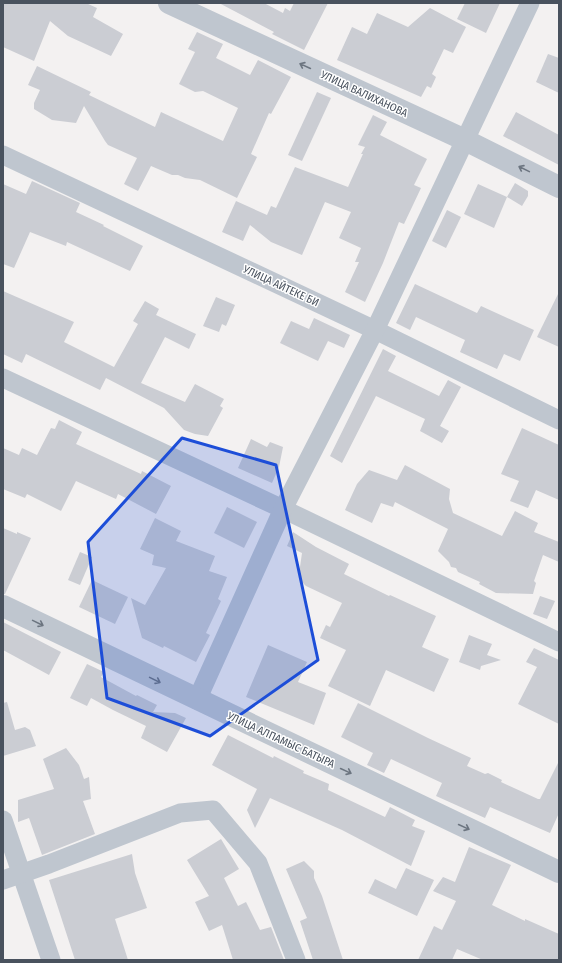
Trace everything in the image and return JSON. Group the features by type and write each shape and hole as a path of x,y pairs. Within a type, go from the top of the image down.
{"street":[{"name":"УЛИЦА ВАЛИХАНОВА","path":"169,3 465,140 559,187"},
{"path":"197,700 283,509 375,330 530,3"},
{"name":"УЛИЦА АЙТЕКЕ БИ","path":"3,155 375,330 559,420"},
{"path":"3,378 283,509 559,642"},
{"name":"УЛИЦА АЛПАМЫС БАТЫРА","path":"3,606 559,872"},
{"path":"3,880 49,864 180,813 213,810 258,863 296,960"},
{"path":"3,820 51,960"}],"highlighted area":[{"path":"182,438 276,465 318,660 210,736 107,698 88,542"}],"building":[{"path":"3,3 86,3 97,8 93,17 123,34 111,56 68,36 50,21 34,61 3,47"},
{"path":"219,3 264,3 283,13 285,8 290,11 294,3 328,3 304,50 272,34 274,32"},
{"path":"465,3 500,3 486,33 457,19"},
{"path":"430,8 466,27 453,53 444,49 432,74 436,77 431,88 427,86 421,97 337,60 352,27 367,34 377,13 408,27"},
{"path":"197,32 223,44 216,58 250,75 258,60 291,77 271,114 269,113 251,154 257,157 237,198 200,180 172,175 151,166 138,191 124,184 137,158 108,145 84,106 76,123 52,120 34,109 34,103 40,90 28,85 37,66 91,92 89,95 155,127 161,112 223,141 238,108 203,91 195,92 179,84 195,52 188,49"},
{"path":"548,54 559,58 559,93 536,82"},
{"path":"317,92 331,98 302,161 288,155"},
{"path":"516,112 559,135 559,165 503,136"},
{"path":"373,115 387,122 380,135 427,159 414,185 421,188 404,224 399,222 383,263 365,302 345,292 359,262 355,262 361,248 339,238 351,212 325,202 302,255 271,242 250,225 243,241 222,232 236,201 267,215 271,206 276,208 295,167 348,187 365,147 358,145"},
{"path":"32,181 80,203 76,212 143,246 130,271 67,242 66,246 30,232 14,268 3,264 3,184 26,194"},
{"path":"515,183 528,191 528,196 522,206 507,197"},
{"path":"478,184 507,197 494,228 464,214"},
{"path":"447,210 461,217 446,248 432,241"},
{"path":"415,284 477,313 481,306 534,330 520,361 504,354 497,369 460,352 465,340 416,317 410,330 396,323"},
{"path":"3,291 74,322 64,342 114,367 138,324 133,321 145,301 159,309 156,315 196,334 189,349 165,337 141,383 185,402 195,384 224,399 220,406 223,408 208,436 195,434 184,430 164,408 106,378 100,390 26,354 22,363 3,354"},
{"path":"559,292 559,347 537,337"},
{"path":"216,297 235,305 226,326 222,324 219,332 203,326"},
{"path":"314,318 350,335 344,348 328,341 318,361 280,343 291,321 309,329"},
{"path":"383,349 396,356 388,371 439,396 448,380 461,387 440,426 449,431 442,443 420,431 425,419 376,396 342,463 330,456"},
{"path":"59,420 82,432 76,444 141,474 142,471 171,486 156,514 118,494 116,499 76,481 61,511 27,494 25,498 3,489 3,448 19,455 22,448 37,455 51,428 55,429"},
{"path":"522,428 559,445 559,500 536,490 528,508 510,501 519,481 501,474"},
{"path":"251,439 267,447 270,442 283,447 279,467 272,483 238,468"},
{"path":"405,465 450,489 449,499 453,513 502,536 515,511 538,523 534,532 559,542 559,562 543,555 534,581 536,583 533,594 496,593 479,584 480,582 458,572 456,568 451,567 449,562 438,551 448,529 395,502 393,507 381,503 372,523 345,510 357,484 369,470 397,480"},
{"path":"227,507 257,522 244,548 214,533"},
{"path":"155,518 181,531 176,541 215,556 209,571 227,577 218,599 221,601 206,633 210,635 196,662 164,646 163,648 142,638 131,598 145,605 166,568 152,565 154,555 140,549"},
{"path":"3,528 31,538 5,594 3,594"},
{"path":"293,532 316,547 349,564 344,574 389,596 390,595 436,616 422,647 449,659 434,692 386,670 370,706 328,686 346,650 320,638 326,625 330,627 342,603 306,586 300,580 299,574 302,553 287,546"},
{"path":"80,552 92,557 80,585 68,580"},
{"path":"92,580 128,597 115,624 79,607"},
{"path":"540,596 555,601 547,619 533,614"},
{"path":"3,622 61,652 49,675 3,650"},
{"path":"469,635 492,644 487,655 501,660 481,666 480,670 459,662"},
{"path":"268,645 307,662 298,682 326,693 314,725 246,697"},
{"path":"534,648 559,660 559,724 518,704 537,667 526,662"},
{"path":"87,664 104,672 101,677 136,696 137,695 157,705 153,712 175,713 186,718 167,752 141,738 146,726 91,698 87,706 70,698"},
{"path":"7,702 15,730 25,727 30,730 36,746 3,756 3,703"},
{"path":"358,703 471,758 467,766 485,774 488,773 502,780 501,782 538,799 540,799 559,761 559,813 550,833 490,807 485,818 436,796 442,783 391,759 384,773 367,765 373,753 341,737"},
{"path":"228,735 273,758 274,756 304,771 303,773 329,784 328,790 385,817 390,807 415,820 412,826 425,831 411,866 342,830 270,798 255,828 247,810 257,789 212,765"},
{"path":"66,748 79,765 84,779 89,777 91,799 83,801 95,834 42,855 29,818 18,822 18,800 54,789 43,759"},
{"path":"221,839 239,869 224,878 238,906 246,902 260,930 271,927 284,960 233,960 222,925 209,931 195,902 209,896 187,860"},
{"path":"469,847 511,865 492,905 525,921 525,919 559,934 559,960 483,960 457,949 452,960 418,960 434,926 442,930 456,901 433,891 443,877 455,882"},
{"path":"132,854 135,873 147,908 115,919 128,960 75,960 49,880"},
{"path":"304,861 314,871 314,878 322,896 343,960 313,960 300,921 307,918 286,869"},
{"path":"406,868 434,880 417,916 368,893 375,879 396,889"}]}
